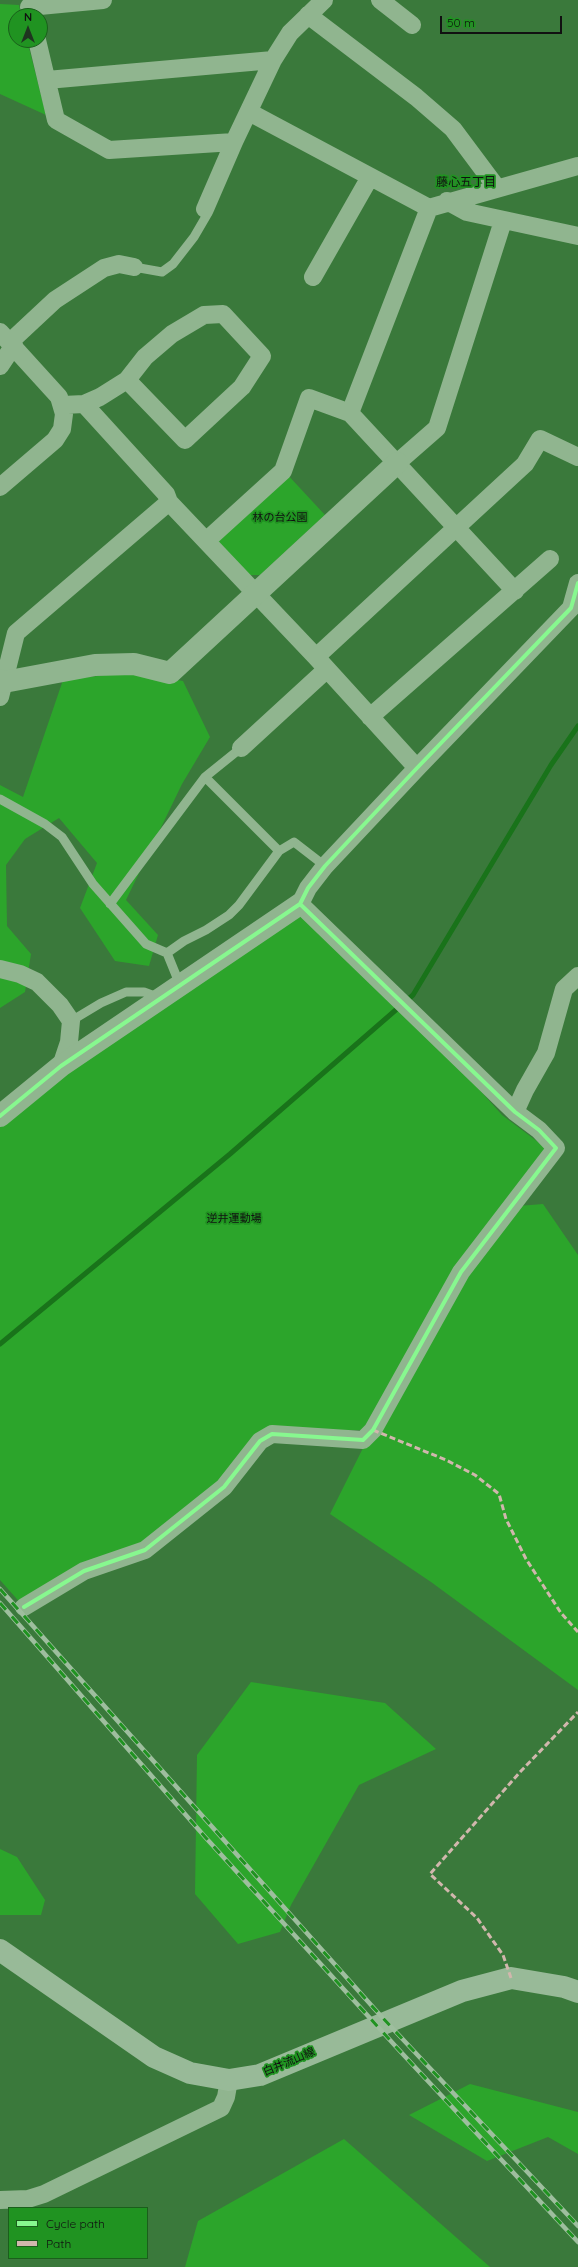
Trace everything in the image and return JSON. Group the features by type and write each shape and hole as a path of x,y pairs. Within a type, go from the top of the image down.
{"main road":[{"name":"白井流山線","path":"0,1950 154,2057 190,2073 229,2080 260,2075 442,1998 511,1978 564,1987 578,1992"}],"street":[{"path":"30,8 103,0"},
{"path":"205,209 234,142 273,60 290,32 324,0"},
{"path":"380,0 412,25"},
{"path":"308,15 416,98 453,129 496,188"},
{"path":"39,48 56,120 110,150 234,142"},
{"path":"47,80 273,60"},
{"path":"249,112 429,208"},
{"path":"350,412 429,208 447,201 578,166"},
{"path":"313,277 370,176"},
{"path":"447,201 467,212 578,236"},
{"path":"169,502 16,633 1,686 95,665 134,664 170,673 397,463 437,428 503,221"},
{"path":"0,366 8,340 55,300 104,268 119,264 134,267"},
{"path":"62,405 84,404 100,397 127,380 151,352 172,334 204,315 222,314 262,356 242,386 185,440 127,380"},
{"path":"0,487 55,440 62,429 62,405 59,396 8,340"},
{"path":"206,540 283,471 309,398 350,412 515,591"},
{"path":"84,404 166,494 169,502 321,663 416,768"},
{"path":"241,748 321,663 456,526 525,464 540,439 578,457"},
{"path":"370,717 550,559"},
{"path":"0,1116 61,1066 300,904 308,888 326,866 416,768 572,608 578,583"},
{"path":"24,1607 84,1571 145,1550 224,1488 260,1442 272,1434 363,1440 373,1430 461,1272 556,1148 539,1130 515,1112 300,904"},
{"path":"0,969 20,974 37,982 60,1006 71,1021 69,1042 61,1066"},
{"path":"515,1112 524,1090 546,1053 564,990 578,976"},
{"path":"0,2200 28,2199 44,2194 221,2108 226,2097 229,2080"}],"lane":[{"path":"134,267 162,272 173,264 194,237 208,212 205,209"},
{"path":"110,904 205,777 241,748"},
{"path":"205,777 279,851"},
{"path":"0,799 45,824 62,837 93,884 146,944 167,953 180,985"},
{"path":"167,953 184,941 206,930 229,915 239,905 279,851 294,842 326,866"},
{"path":"71,1021 101,1003 126,992 144,992 160,998"}],"green space":[{"path":"0,4 19,5 20,8 8,8 8,48 29,48 46,115 0,94"},
{"name":"林の台公園","path":"286,473 325,515 260,575 247,575 216,541"},
{"path":"132,672 183,681 210,737 182,784 126,900 158,935 149,966 115,961 80,908 97,863 59,818 25,839 6,865 7,926 31,954 25,992 0,1008 0,785 23,797 63,680"},
{"name":"逆井運動場","path":"300,904 390,990 502,1115 546,1148 506,1207 543,1204 578,1255 578,1690 431,1582 330,1514 372,1430 342,1430 260,1441 145,1550 24,1607 0,1580 0,1116"},
{"path":"251,1682 385,1703 436,1749 359,1785 291,1905 280,1932 238,1944 195,1894 197,1755"},
{"path":"0,1849 17,1857 45,1900 41,1915 0,1915"},
{"path":"470,2084 578,2112 578,2154 548,2137 487,2161 409,2115"},
{"path":"344,2139 490,2267 185,2267 198,2221"}],"waterway":[{"path":"0,1344 230,1154 413,995 551,765 578,726"}],"railway":[{"path":"0,1589 380,2015 578,2226"},
{"path":"0,1603 206,1838 399,2050 578,2242"}],"marked path":[{"path":"373,1430 446,1460 475,1475 499,1494 506,1519 526,1559 561,1613 578,1632"},
{"path":"511,1978 503,1955 477,1918 430,1874 521,1771 578,1712"}],"cycle path":[{"path":"0,1116 61,1066 300,904 308,888 325,866 571,608 578,583"},
{"path":"24,1607 84,1571 145,1550 224,1487 260,1441 272,1434 363,1440 373,1430 461,1272 556,1148 539,1130 515,1112 300,904"}],"district":[{"name":"藤心五丁目","path":"466,182"}]}
